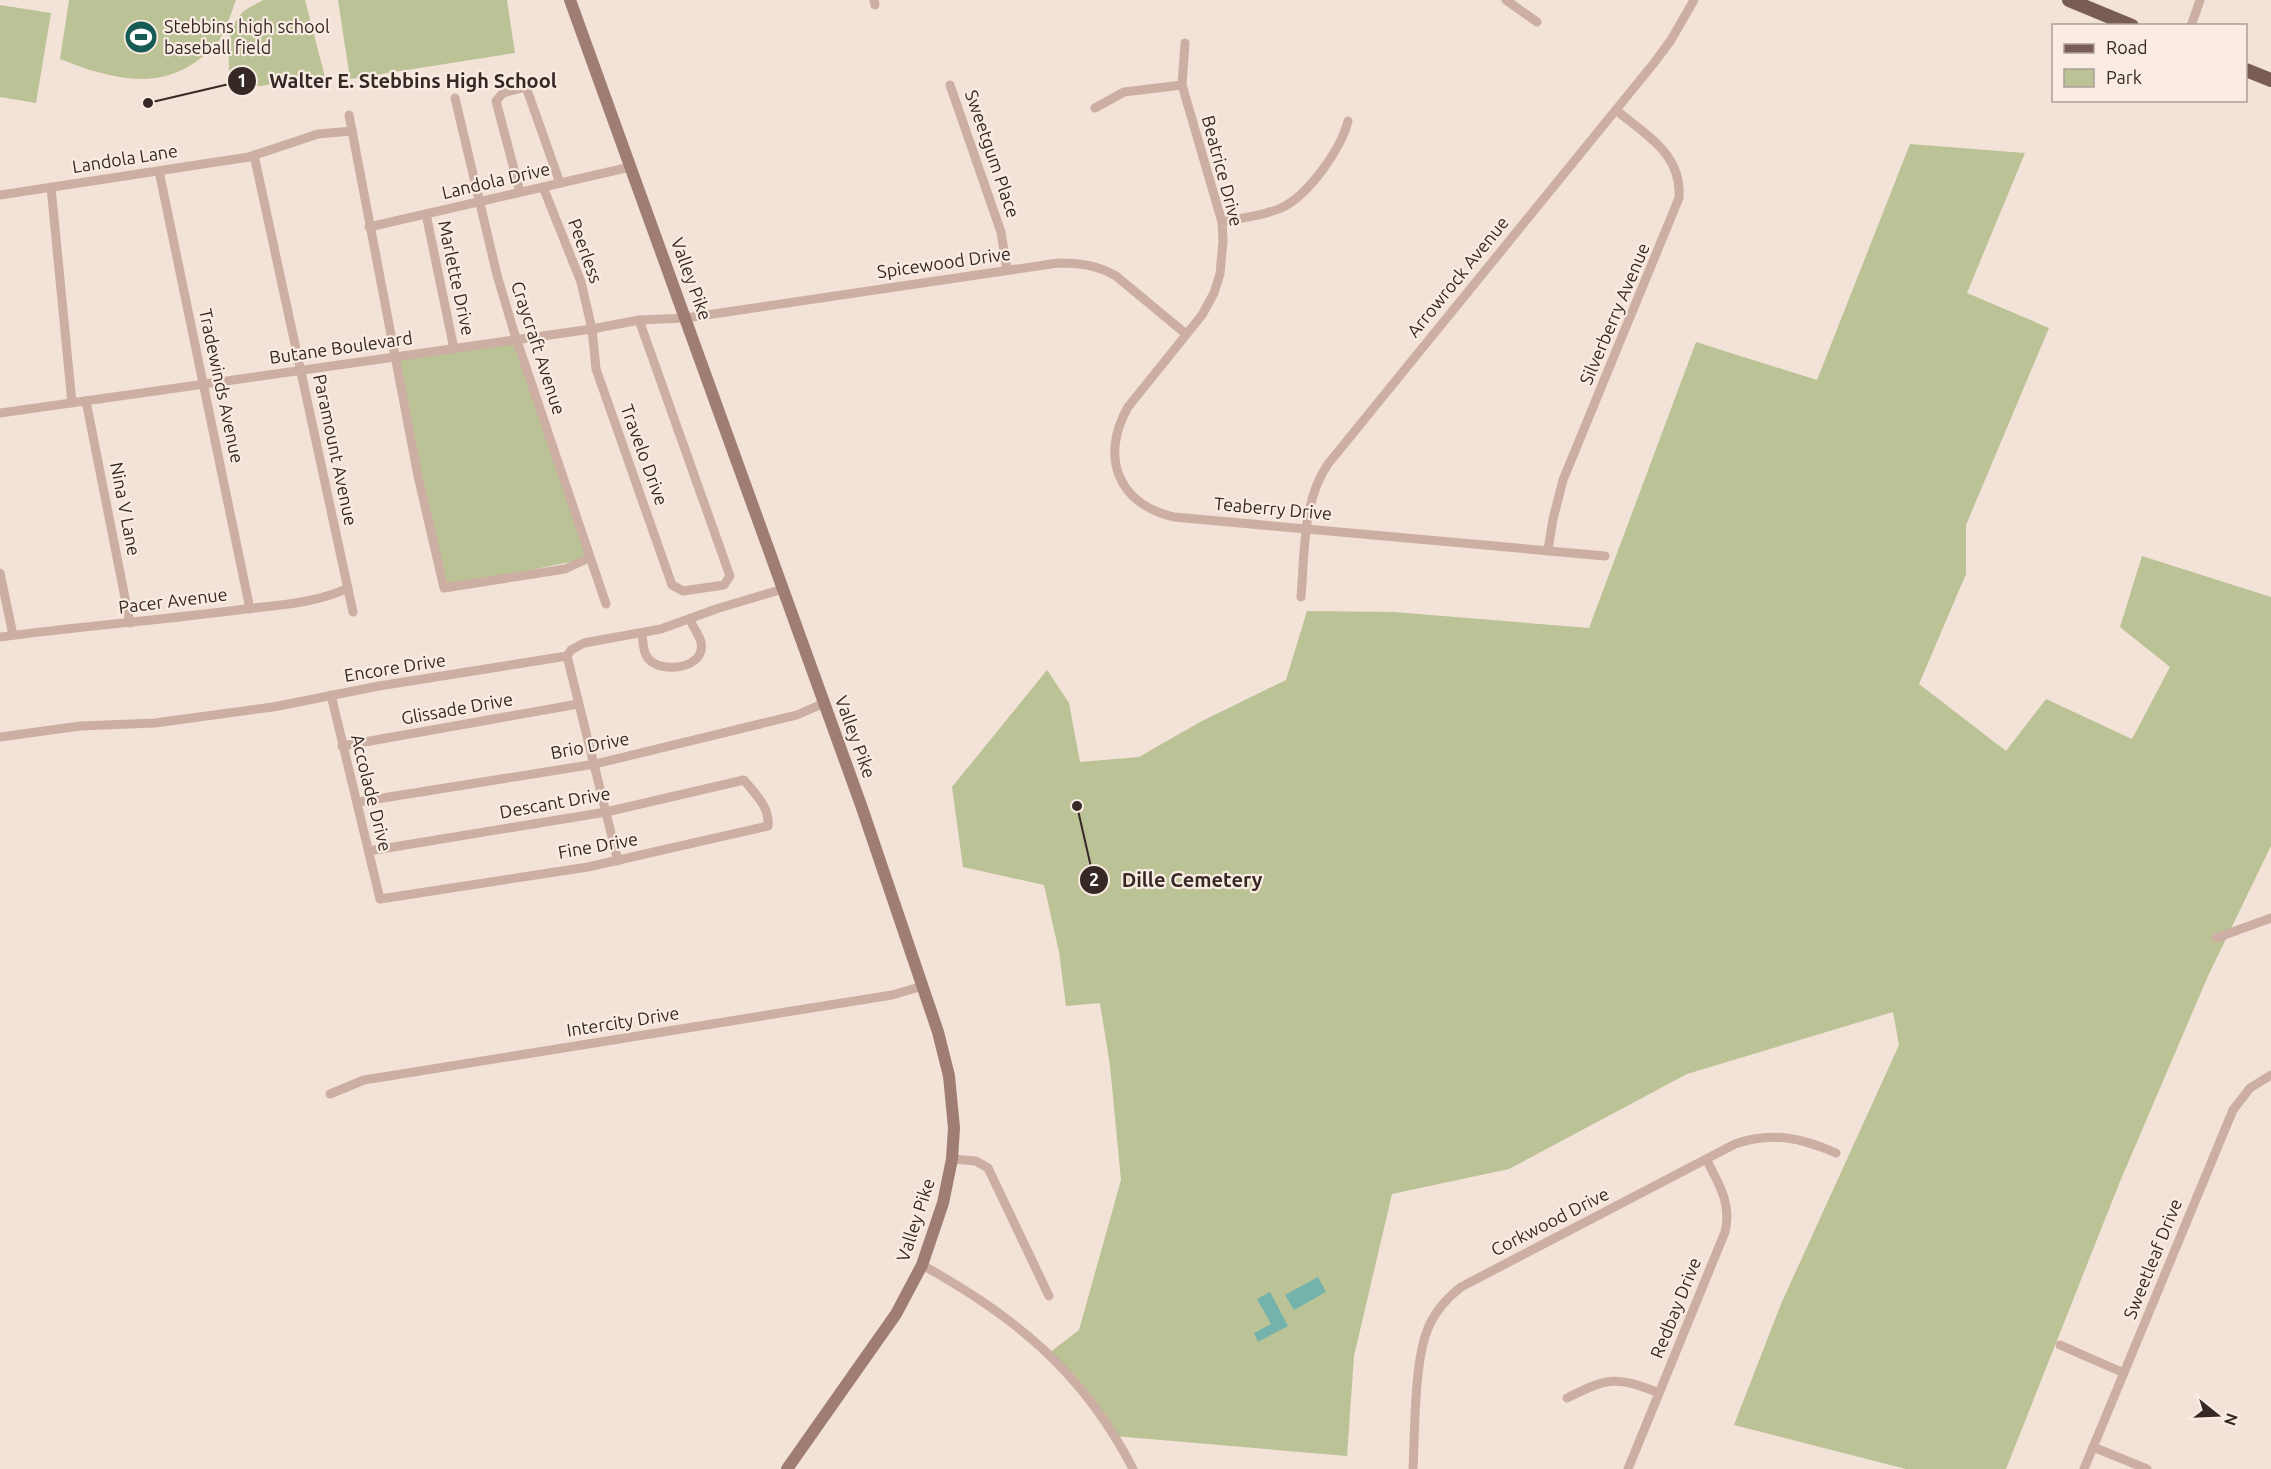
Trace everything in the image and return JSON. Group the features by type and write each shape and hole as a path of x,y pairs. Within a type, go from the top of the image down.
{"main road":[{"path":"2069,0 2127,24"},
{"path":"2247,70 2271,81"}],"street":[{"name":"Valley Pike","path":"570,0 824,704 923,986 949,1076 954,1128 952,1159 942,1203 922,1265 896,1314 787,1469"},
{"path":"1506,0 1537,22"},
{"name":"Arrowrock Avenue","path":"1301,597 1307,528 1313,492 1328,464 1616,110 1671,40 1695,0"},
{"path":"2192,24 2200,0"},
{"name":"Beatrice Drive","path":"1185,43 1182,85 1221,222 1222,257 1214,293 1202,315 1186,334"},
{"name":"Sweetgum Place","path":"950,85 1001,232 1007,270"},
{"path":"1095,108 1124,92 1182,85"},
{"path":"520,192 496,101 503,93 526,87 560,183"},
{"name":"Craycraft Avenue","path":"455,98 497,275 606,604"},
{"name":"Silverberry Avenue","path":"1548,550 1563,480 1679,198 1679,177 1670,158 1663,149 1616,110"},
{"path":"349,115 418,476 444,588 566,569 589,558"},
{"path":"1221,222 1272,212 1292,202 1340,144 1348,121"},
{"path":"254,155 318,134 352,130"},
{"name":"Landola Lane","path":"0,195 254,155"},
{"name":"Paramount Avenue","path":"254,155 353,612"},
{"name":"Landola Drive","path":"369,227 630,167"},
{"name":"Tradewinds Avenue","path":"159,171 250,609"},
{"path":"51,187 72,403"},
{"name":"Peerless","path":"543,187 581,282 592,329"},
{"name":"Marlette Drive","path":"426,214 454,349"},
{"name":"Spicewood Drive","path":"686,318 1058,263 1094,266 1116,276 1186,334"},
{"name":"Butane Boulevard","path":"0,412 454,349 639,320 686,318"},
{"name":"Travelo Drive","path":"592,329 596,369 672,585 683,591 724,585 730,576 639,320"},
{"name":"Teaberry Drive","path":"1186,334 1128,407 1120,421 1114,444 1117,470 1124,485 1139,502 1162,514 1605,556"},
{"name":"Nina V Lane","path":"86,401 130,623"},
{"path":"0,573 13,635"},
{"name":"Pacer Avenue","path":"0,637 250,609 333,596 348,588"},
{"name":"Encore Drive","path":"0,737 80,726 155,723 273,707 331,695 567,656 571,650 584,643 642,634 783,589"},
{"path":"642,634 646,656 651,661 666,667 680,667 696,660 701,650 701,641 690,620"},
{"path":"567,656 618,861"},
{"name":"Accolade Drive","path":"331,695 380,898"},
{"name":"Glissade Drive","path":"342,746 578,704"},
{"name":"Brio Drive","path":"358,802 595,764 797,715 824,704"},
{"name":"Descant Drive","path":"369,851 606,812 744,780"},
{"name":"Fine Drive","path":"380,898 618,861 768,826 768,815 765,808 744,780"},
{"path":"2216,938 2271,918"},
{"name":"Intercity Drive","path":"330,1094 364,1080 892,995 923,986"},
{"name":"Sweetleaf Drive","path":"2084,1469 2233,1110 2250,1088 2271,1075"},
{"name":"Corkwood Drive","path":"1413,1469 1423,1341 1433,1316 1450,1295 1473,1280 1748,1139 1774,1136 1805,1141 1836,1153"},
{"path":"952,1159 976,1161 988,1168 1049,1296"},
{"name":"Redbay Drive","path":"1628,1469 1728,1222 1726,1201 1706,1159"},
{"path":"922,1265 989,1305 1049,1353 1098,1412 1133,1469"},
{"path":"2060,1345 2124,1373"},
{"path":"1567,1398 1594,1384 1619,1380 1630,1381 1659,1393"},
{"path":"2093,1447 2147,1469"}],"green space":[{"name":"Stebbins high school baseball field","path":"69,0 236,0 223,33 210,51 181,71 147,79 112,76 60,59"},
{"path":"263,0 305,0 325,77 231,90 229,49 232,28 243,12"},
{"path":"338,0 507,0 515,53 350,79"},
{"path":"0,5 51,13 36,103 0,97"},
{"path":"1910,144 2025,153 1967,293 2049,328 1966,525 1966,574 1919,684 2006,751 2046,699 2132,739 2170,667 2120,627 2142,556 2271,597 2271,846 2208,976 2119,1184 2006,1469 1906,1469 1734,1425 1781,1304 1899,1045 1893,1012 1687,1074 1509,1169 1392,1194 1354,1356 1347,1456 1114,1436 1049,1353 1079,1330 1121,1180 1110,1066 1100,1003 1066,1006 1059,952 1044,885 963,867 952,787 1047,670 1069,703 1080,762 1139,757 1200,722 1286,680 1307,611 1394,612 1589,628 1696,342 1817,380"},
{"path":"517,339 589,558 444,588 397,357"}],"water":[{"path":"1318,1277 1326,1292 1294,1310 1285,1295"},
{"path":"1270,1292 1288,1326 1258,1342 1254,1333 1271,1324 1257,1299"}],"place":[{"name":"Stebbins high school baseball field","path":"141,37"},
{"name":"Walter E. Stebbins High School","path":"148,103"},
{"name":"Dille Cemetery","path":"1077,806"}]}
